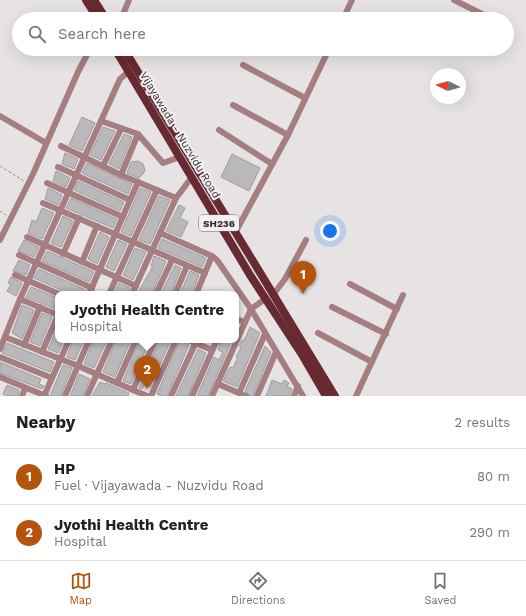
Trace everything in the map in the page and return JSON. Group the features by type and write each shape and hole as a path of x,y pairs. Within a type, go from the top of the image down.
{"main road":[{"path":"86,0 94,12"},
{"path":"94,0 102,12"},
{"name":"Vijayawada - Nuzvidu Road","path":"119,56 190,180 264,300 301,353 326,396"},
{"name":"Vijayawada - Nuzvidu Road","path":"128,56 335,396"}],"street":[{"path":"124,12 129,0"},
{"path":"346,12 352,0"},
{"path":"454,0 478,12"},
{"path":"0,240 86,56"},
{"path":"235,233 288,135 326,56"},
{"path":"243,65 305,98"},
{"path":"0,349 20,299 112,96 120,79 129,72"},
{"path":"233,105 288,135"},
{"path":"0,116 46,143"},
{"path":"101,121 138,134 161,161 166,163 178,158"},
{"path":"103,166 121,128"},
{"path":"219,130 272,164"},
{"path":"121,175 138,134"},
{"path":"61,146 121,175 176,198"},
{"path":"58,167 130,200"},
{"path":"134,291 176,198 190,180"},
{"path":"90,291 138,182"},
{"path":"48,183 123,217"},
{"path":"110,291 134,242 156,190"},
{"path":"43,203 116,234 151,251 205,273"},
{"path":"63,254 79,218"},
{"path":"82,262 97,226"},
{"path":"160,233 212,256 253,308 265,334 303,396"},
{"path":"27,238 136,286"},
{"path":"273,295 285,279 306,240"},
{"path":"19,255 92,288"},
{"path":"197,291 212,256"},
{"path":"157,291 172,260"},
{"path":"176,291 187,266"},
{"path":"15,276 55,292"},
{"path":"350,284 397,309"},
{"path":"356,396 403,295"},
{"path":"20,299 55,314"},
{"path":"239,336 253,308 264,300"},
{"path":"24,345 40,307"},
{"path":"332,307 386,334"},
{"path":"239,320 245,322"},
{"path":"42,352 55,322"},
{"path":"318,333 372,362"},
{"path":"239,393 265,334"},
{"path":"5,337 78,366 147,396"},
{"path":"0,377 44,396 68,343"},
{"path":"64,396 88,343"},
{"path":"89,395 111,343"},
{"path":"116,383 135,343"},
{"path":"133,390 154,343"},
{"path":"151,396 175,343"},
{"path":"171,396 196,343"},
{"path":"198,343 212,350"},
{"path":"192,396 216,343"},
{"path":"212,396 236,343"},
{"path":"257,396 276,352"},
{"path":"0,357 52,378"},
{"path":"218,384 246,396"},
{"path":"294,396 298,386"},
{"path":"22,396 25,388"}],"path":[{"path":"0,166 28,183"},
{"path":"0,211 10,217"}],"building":[{"path":"82,117 95,123 82,151 69,145"},
{"path":"103,127 115,131 101,160 90,155"},
{"path":"124,134 132,137 119,169 109,164"},
{"path":"65,153 78,159 74,169 62,164"},
{"path":"232,154 260,168 249,191 221,177"},
{"path":"138,161 143,164 145,170 139,178 127,173 131,162"},
{"path":"87,163 132,184 128,194 82,173"},
{"path":"56,171 70,178 66,187 53,181"},
{"path":"78,181 124,202 120,211 74,190"},
{"path":"48,188 62,195 58,205 45,199"},
{"path":"140,188 151,192 131,236 121,232"},
{"path":"159,196 170,200 150,244 139,240"},
{"path":"71,198 117,219 113,228 66,208"},
{"path":"179,205 185,208 180,218 188,222 181,237 166,231"},
{"path":"42,208 54,213 42,239 28,233 32,220 36,222"},
{"path":"63,216 73,221 61,247 51,243"},
{"path":"100,232 109,237 97,264 88,259"},
{"path":"162,239 206,258 202,267 158,248"},
{"path":"24,240 39,247 34,257 18,251"},
{"path":"118,240 127,244 114,271 106,267"},
{"path":"135,248 146,252 133,280 123,275"},
{"path":"47,251 94,272 89,282 42,261"},
{"path":"154,256 166,261 153,291 139,291 153,266 151,266"},
{"path":"19,260 30,265 26,275 13,271"},
{"path":"175,265 181,268 172,291 162,291"},
{"path":"39,269 86,290 62,291 34,278"},
{"path":"190,271 199,275 193,291 181,291"},
{"path":"11,277 22,283 16,296 7,291 11,284 8,283"},
{"path":"119,283 130,288 129,291 115,291"},
{"path":"31,287 55,297 55,309 26,297"},
{"path":"22,305 34,310 22,339 12,333"},
{"path":"42,313 52,317 40,346 30,342"},
{"path":"250,327 260,333 237,387 223,381 230,367 233,368 241,347 239,346 242,340 244,341"},
{"path":"55,333 55,343 63,343 58,353 48,349"},
{"path":"7,343 54,362 50,372 2,353"},
{"path":"72,343 83,343 75,360 67,357"},
{"path":"92,343 106,343 94,368 84,364"},
{"path":"115,343 130,343 115,377 103,372"},
{"path":"139,343 149,343 131,384 123,381"},
{"path":"158,343 170,343 150,387 145,384 142,389 139,388"},
{"path":"179,343 189,345 167,396 157,394"},
{"path":"220,343 231,343 208,396 197,396 214,357 219,360 223,352 218,350"},
{"path":"265,346 271,352 253,396 250,396 245,391"},
{"path":"198,349 206,353 188,396 176,396"},
{"path":"0,362 41,379 39,384 44,386 42,389 0,373"},
{"path":"63,365 72,368 61,396 50,396"},
{"path":"79,374 90,379 83,396 70,396"},
{"path":"272,380 282,384 284,380 289,383 287,386 292,389 290,396 266,396"},
{"path":"100,382 129,393 128,396 92,396"},
{"path":"7,385 19,390 18,396 7,396 3,394"}],"place":[{"name":"HP","path":"303,294"},
{"name":"Jyothi Health Centre","path":"147,389"}]}
